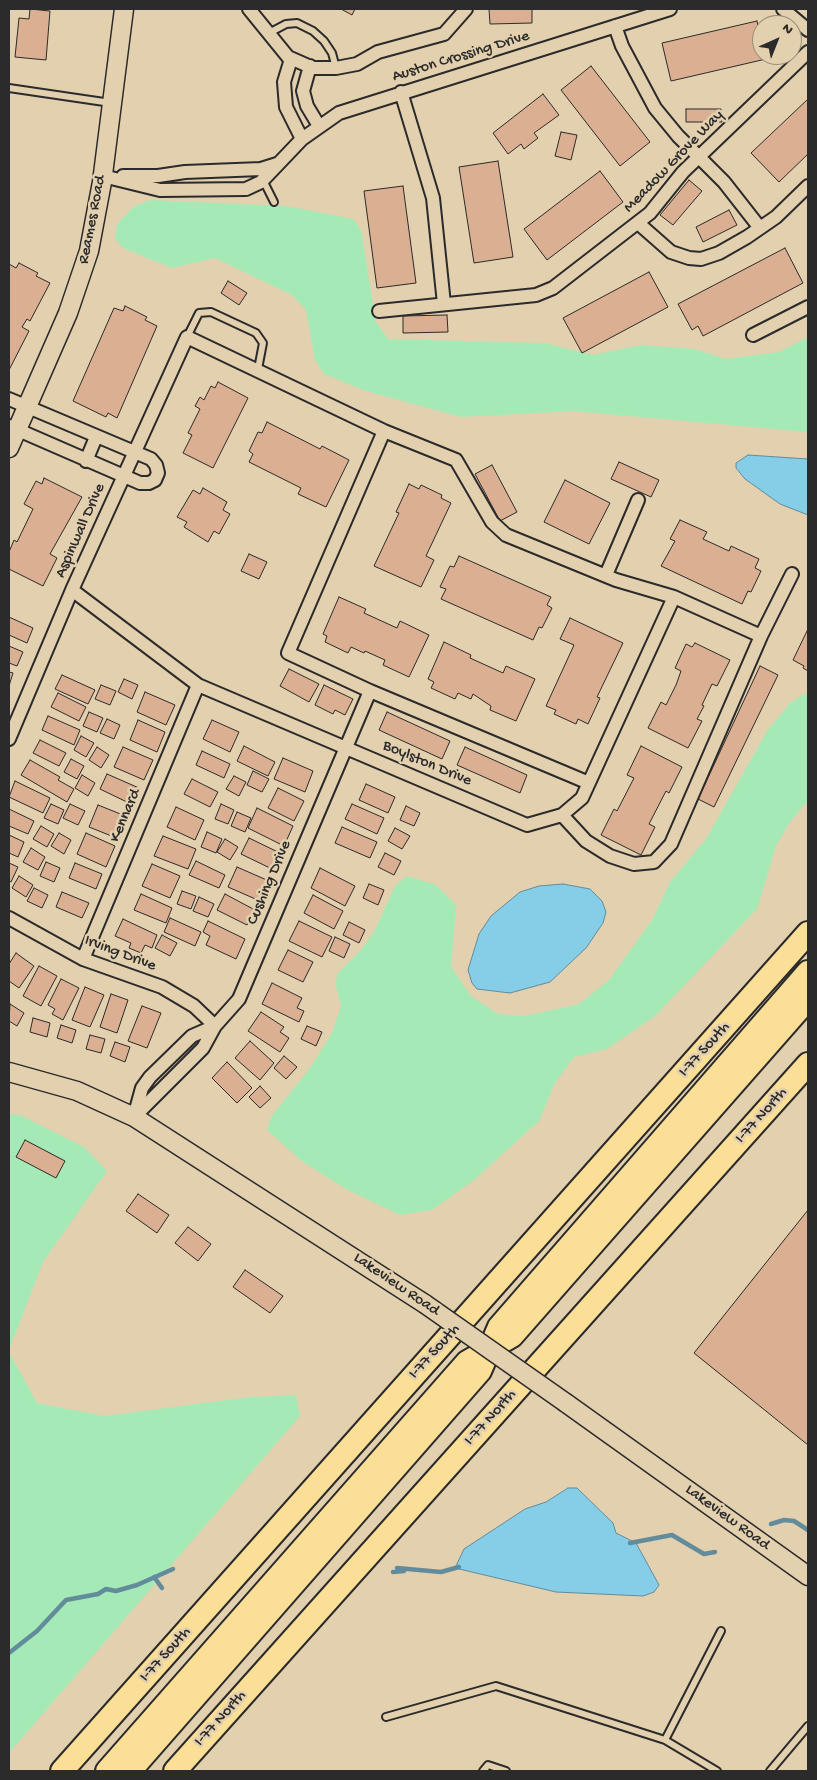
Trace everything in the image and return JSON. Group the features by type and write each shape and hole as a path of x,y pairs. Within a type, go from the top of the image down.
{"highway":[{"name":"I-77 South","path":"62,1771 808,933"},
{"path":"531,1302 808,972"},
{"path":"130,1771 448,1395 467,1362 490,1349 499,1327 531,1302 808,999"},
{"name":"I-77 North","path":"175,1771 808,1064"},
{"path":"107,1771 448,1395"}],"main road":[{"name":"Reames Road","path":"9,448 13,428 28,407 78,288 94,235 124,9"},
{"name":"Lakeview Road","path":"9,1072 77,1091 134,1117 425,1304 566,1402 808,1576"}],"street":[{"path":"249,9 291,59 310,66 336,68 357,64 378,52 444,34 466,9"},
{"name":"Auston Crossing Drive","path":"102,176 160,190 246,189 263,180 302,139 339,113 670,9"},
{"path":"783,9 808,30"},
{"path":"615,26 626,54 655,108 751,214 760,228"},
{"name":"Meadow Grove Way","path":"379,311 536,295 546,292 562,282 638,223 698,156 808,52"},
{"path":"291,59 284,82 286,107 302,139"},
{"path":"310,66 303,91 307,106 319,126"},
{"path":"401,92 433,198 444,304"},
{"path":"102,176 146,177 191,172 261,169 277,164"},
{"path":"638,223 671,252 695,259 718,252 760,228 808,186"},
{"path":"753,335 808,306"},
{"path":"187,337 258,369 384,431 456,460 492,522 506,535 606,576 674,597 761,636"},
{"name":"Aspinwall Drive","path":"9,739 72,590 187,337"},
{"path":"9,399 151,459 156,465 158,473 156,480 149,483 140,483 13,428"},
{"path":"384,431 288,653 370,691 589,783"},
{"path":"86,460 96,437"},
{"path":"606,576 638,500"},
{"path":"562,816 586,841 610,856 634,864 654,862 671,844 761,636 792,574"},
{"name":"Boylston Drive","path":"72,590 198,685 527,825 562,816 582,798 674,597"},
{"name":"Kennard","path":"83,959 198,685"},
{"name":"Cushing Drive","path":"134,1117 142,1088 150,1077 192,1036 215,1026 239,999 370,691"},
{"name":"Irving Drive","path":"9,918 83,959 162,987 194,1006 215,1026"}],"lane":[{"path":"269,33 286,24 297,23 313,31 324,40 332,54 336,68"},
{"path":"9,88 112,103"},
{"path":"191,172 193,190"},
{"path":"263,180 274,202"},
{"path":"187,337 199,313 211,312 256,333 264,343 258,369"},
{"path":"665,1740 721,1631"},
{"path":"386,1717 496,1686 665,1740 717,1771"},
{"path":"770,1771 808,1726"},
{"path":"483,1771 488,1765 506,1771"}],"green space":[{"path":"150,200 287,206 353,219 361,230 376,322 388,339 545,343 593,355 641,345 694,349 726,359 779,352 808,337 808,432 573,411 461,417 366,391 324,374 315,360 306,310 292,295 215,258 172,268 123,248 115,238 117,224 133,207"},
{"path":"808,692 808,800 788,825 776,846 757,909 655,1016 607,1049 574,1057 555,1083 539,1121 474,1180 432,1210 400,1215 346,1189 303,1162 267,1130 271,1117 310,1068 332,1033 341,1006 336,986 337,974 361,950 375,930 395,886 407,876 436,885 456,905 451,967 471,996 498,1014 525,1016 579,1004 609,980 652,920 670,882 706,839 767,731 791,702"},
{"path":"9,1114 20,1115 84,1147 107,1171 43,1262 9,1350"},
{"path":"9,1352 37,1403 105,1416 250,1397 296,1395 300,1416 9,1753"}],"water":[{"path":"748,455 808,459 808,515 780,504 745,479 736,468 736,463"},
{"path":"563,884 590,889 602,901 606,912 603,923 586,948 550,982 510,993 477,989 472,983 468,970 479,934 491,916 520,892 539,886"},
{"path":"568,1488 577,1488 613,1523 616,1533 636,1543 659,1585 654,1592 643,1596 556,1592 455,1568 464,1549 525,1509 546,1502"}],"building":[{"path":"30,9 50,11 46,60 15,57 19,18 29,19"},
{"path":"341,9 355,9 352,15"},
{"path":"489,9 532,9 532,23 490,24"},
{"path":"752,22 752,62 671,81 662,43"},
{"path":"591,66 650,142 620,166 561,90"},
{"path":"543,94 559,115 534,133 538,138 524,149 521,144 508,154 493,133"},
{"path":"808,99 808,154 779,182 751,153"},
{"path":"686,109 721,109 722,122 686,122"},
{"path":"561,132 577,135 571,160 555,156"},
{"path":"498,161 513,257 474,263 459,167"},
{"path":"600,171 623,202 547,260 524,229"},
{"path":"689,180 702,191 673,225 660,215"},
{"path":"403,186 416,283 377,288 364,191"},
{"path":"729,210 737,225 703,242 696,227"},
{"path":"785,248 803,283 703,336 698,326 692,330 678,304"},
{"path":"19,263 38,273 36,276 50,283 30,321 27,319 22,327 29,331 9,370 9,264 16,268"},
{"path":"649,272 668,307 582,353 563,318"},
{"path":"228,281 247,293 239,305 221,293"},
{"path":"125,306 147,317 145,320 157,326 117,418 108,413 106,417 73,401 114,308 123,311"},
{"path":"447,315 448,332 403,333 403,316"},
{"path":"218,382 248,398 213,468 183,453 192,435 188,433 200,409 195,406 200,397 204,400 211,386 215,388"},
{"path":"267,422 320,449 322,446 349,460 326,507 298,494 301,488 249,462 253,454 249,451 258,432 262,433"},
{"path":"619,462 659,480 651,497 611,479"},
{"path":"492,465 517,512 500,521 475,474"},
{"path":"44,478 82,497 50,554 57,558 43,586 9,569 9,552 14,540 17,542 33,509 24,504 36,481 42,484"},
{"path":"565,480 610,503 589,544 544,522"},
{"path":"409,484 419,489 421,485 442,495 441,498 451,503 426,556 434,560 421,587 374,566 399,513 396,512"},
{"path":"203,488 227,502 223,510 230,514 219,534 214,531 208,542 184,527 187,522 177,517 193,490 200,494"},
{"path":"680,520 707,532 703,539 729,551 731,546 759,559 755,568 761,571 751,592 748,591 742,604 661,566 675,541 670,539"},
{"path":"249,554 267,562 259,579 241,571"},
{"path":"459,556 551,597 547,605 552,608 542,628 539,627 533,640 441,599 446,589 440,587 450,566 454,567"},
{"path":"339,597 366,609 364,613 397,628 400,621 429,635 409,677 383,665 385,660 365,651 364,653 351,647 348,653 325,642 327,636 323,634"},
{"path":"9,617 33,628 27,643 9,635"},
{"path":"570,618 623,643 597,697 600,698 588,724 578,719 576,724 554,714 556,710 546,706 574,645 560,639"},
{"path":"808,629 808,671 803,668 804,666 793,660"},
{"path":"444,642 471,655 470,658 503,673 506,666 535,679 516,721 490,710 491,706 473,694 471,699 458,693 455,699 431,688 434,682 428,679"},
{"path":"695,643 730,660 717,686 712,684 697,719 702,721 688,748 648,728 661,702 666,705 676,685 681,671 675,668 686,644 692,647"},
{"path":"9,646 23,652 17,666 9,663"},
{"path":"760,666 778,675 714,807 698,799"},
{"path":"289,669 319,684 309,702 280,686"},
{"path":"9,672 13,673 9,686"},
{"path":"62,675 95,690 88,704 55,689"},
{"path":"124,679 138,685 132,699 118,692"},
{"path":"101,685 116,691 110,705 95,699"},
{"path":"324,685 353,699 345,715 335,710 333,714 315,705"},
{"path":"145,692 175,705 166,725 137,712"},
{"path":"58,693 86,707 79,721 51,707"},
{"path":"89,712 103,718 97,732 83,726"},
{"path":"387,712 450,741 442,759 379,730"},
{"path":"48,716 80,730 74,745 42,730"},
{"path":"107,719 120,725 114,739 100,733"},
{"path":"138,720 165,732 157,752 130,740"},
{"path":"212,720 239,732 230,752 203,739"},
{"path":"81,736 94,743 86,757 74,750"},
{"path":"40,740 66,753 59,766 33,753"},
{"path":"244,746 275,762 268,776 237,761"},
{"path":"641,746 682,767 669,793 666,791 649,824 655,827 641,855 601,835 614,809 617,811 634,778 627,775"},
{"path":"97,747 109,755 101,768 89,760"},
{"path":"123,747 153,760 144,780 114,767"},
{"path":"465,747 527,775 520,793 457,765"},
{"path":"202,751 230,764 224,778 196,765"},
{"path":"283,758 313,771 305,792 274,779"},
{"path":"71,759 84,766 77,779 64,772"},
{"path":"30,760 60,777 58,780 74,789 67,802 21,775"},
{"path":"253,771 269,779 262,792 247,785"},
{"path":"107,774 139,788 131,804 100,789"},
{"path":"82,775 95,783 88,796 75,788"},
{"path":"234,776 246,782 239,796 226,789"},
{"path":"192,779 218,792 210,807 184,794"},
{"path":"15,781 50,798 43,813 9,797"},
{"path":"366,784 395,797 388,813 359,800"},
{"path":"278,788 304,801 294,821 268,808"},
{"path":"51,804 64,810 58,824 44,818"},
{"path":"70,804 85,811 78,825 63,818"},
{"path":"221,804 234,810 228,824 215,819"},
{"path":"352,804 384,818 377,834 345,819"},
{"path":"98,805 128,817 119,839 89,827"},
{"path":"406,806 420,813 414,826 400,820"},
{"path":"176,807 204,820 195,840 167,827"},
{"path":"257,808 293,826 284,846 248,828"},
{"path":"9,809 34,821 28,834 9,826"},
{"path":"237,812 251,818 245,832 231,826"},
{"path":"41,826 54,834 47,847 33,839"},
{"path":"342,827 377,842 370,858 335,843"},
{"path":"395,828 410,836 402,849 388,841"},
{"path":"207,832 222,839 216,853 201,847"},
{"path":"59,833 71,840 64,854 51,846"},
{"path":"86,833 115,846 106,867 77,854"},
{"path":"9,835 24,842 18,857 9,853"},
{"path":"163,836 196,849 188,869 154,856"},
{"path":"249,838 280,853 272,869 241,854"},
{"path":"225,839 238,847 230,860 217,852"},
{"path":"31,848 45,857 38,870 23,862"},
{"path":"385,853 401,861 394,875 378,867"},
{"path":"196,861 225,875 219,888 189,875"},
{"path":"46,862 60,868 54,882 40,876"},
{"path":"9,863 18,867 11,882 9,881"},
{"path":"75,863 102,874 96,889 69,878"},
{"path":"152,864 180,876 170,898 142,886"},
{"path":"237,867 269,881 260,901 228,887"},
{"path":"320,868 355,886 345,906 311,888"},
{"path":"19,876 33,885 26,897 12,888"},
{"path":"369,884 384,890 378,905 363,898"},
{"path":"34,888 48,895 42,908 27,901"},
{"path":"182,891 196,896 191,909 177,904"},
{"path":"62,892 89,903 82,918 56,907"},
{"path":"141,894 172,908 166,923 134,910"},
{"path":"225,894 255,910 247,925 217,910"},
{"path":"313,895 343,911 334,929 304,913"},
{"path":"199,897 214,904 208,917 193,911"},
{"path":"170,918 201,932 195,946 164,932"},
{"path":"123,919 157,935 152,948 145,945 141,953 129,948 131,943 115,936"},
{"path":"208,921 245,939 236,959 206,945 210,936 203,932"},
{"path":"299,921 332,937 322,957 289,941"},
{"path":"349,922 365,930 359,943 343,935"},
{"path":"162,935 177,943 170,956 155,948"},
{"path":"335,937 350,944 344,958 329,951"},
{"path":"288,950 313,962 303,982 278,970"},
{"path":"16,953 34,966 19,988 9,981 9,964"},
{"path":"39,966 57,976 41,1006 23,996"},
{"path":"61,979 79,988 63,1020 52,1014 55,1009 48,1005"},
{"path":"272,983 302,998 297,1008 304,1011 299,1022 262,1004"},
{"path":"85,987 104,995 90,1027 72,1020"},
{"path":"111,994 128,1000 117,1033 100,1027"},
{"path":"10,1004 24,1013 17,1026 9,1021"},
{"path":"142,1006 161,1013 147,1048 128,1041"},
{"path":"261,1012 284,1027 280,1032 289,1038 280,1052 248,1031"},
{"path":"33,1018 50,1023 47,1037 30,1032"},
{"path":"61,1025 76,1030 72,1043 57,1038"},
{"path":"307,1026 322,1032 316,1046 301,1039"},
{"path":"90,1035 105,1039 101,1053 86,1049"},
{"path":"250,1041 274,1063 260,1080 235,1058"},
{"path":"115,1042 130,1047 125,1062 110,1056"},
{"path":"284,1056 297,1067 286,1079 274,1068"},
{"path":"227,1062 252,1088 237,1103 212,1078"},
{"path":"260,1086 271,1098 260,1108 249,1097"},
{"path":"25,1140 65,1161 56,1178 16,1157"},
{"path":"138,1194 169,1215 157,1233 126,1211"},
{"path":"808,1210 808,1445 694,1353"},
{"path":"188,1227 211,1244 198,1261 175,1243"},
{"path":"245,1270 283,1296 270,1313 233,1287"}],"waterway":[{"path":"771,1524 784,1520 794,1521 808,1530"},
{"path":"630,1543 672,1535 704,1554 715,1552"},
{"path":"397,1568 441,1572 459,1567"},
{"path":"9,1653 37,1631 66,1600 98,1594 106,1589 116,1591 137,1585 173,1569"},
{"path":"393,1572 404,1571"},
{"path":"154,1577 162,1588"}]}
